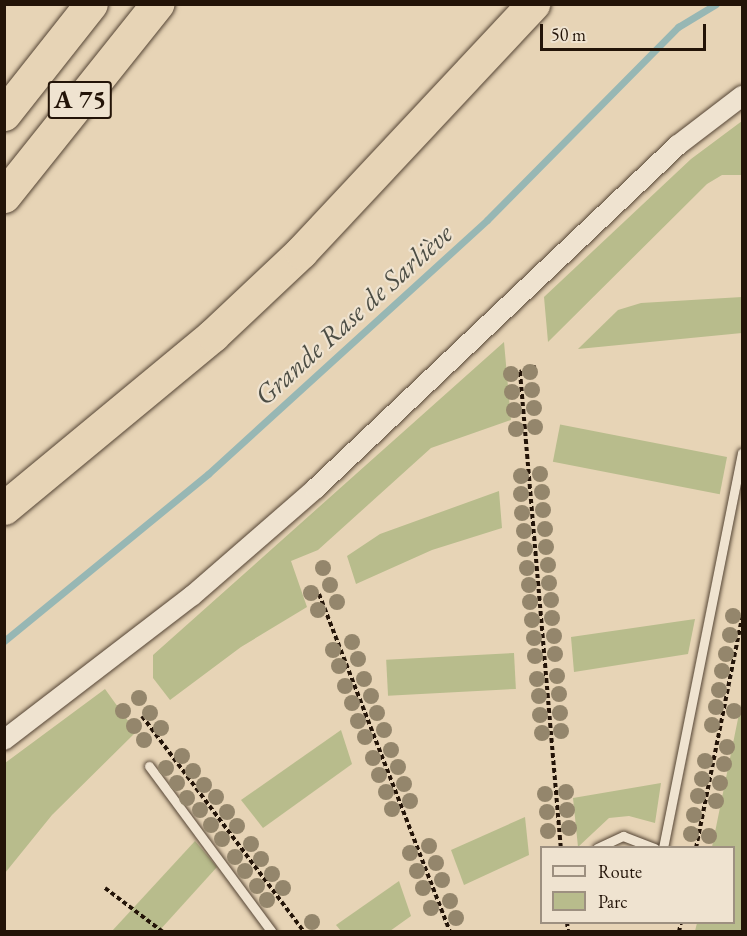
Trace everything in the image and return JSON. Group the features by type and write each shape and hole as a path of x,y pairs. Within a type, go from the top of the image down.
{"highway":[{"name":"A 75","path":"4,114 91,4"},
{"name":"A 75","path":"4,195 157,4"},
{"path":"479,61 522,4"},
{"path":"4,507 213,335 301,252 533,4"}],"street":[{"path":"4,740 192,596 307,497 678,145 742,96"}],"lane":[{"path":"663,846 742,453"},
{"path":"149,766 272,932"},
{"path":"601,846 623,836 650,846"}],"path":[{"path":"536,367 520,372 561,846"},
{"path":"319,594 450,932"},
{"path":"696,846 742,618"},
{"path":"142,716 304,932"},
{"path":"105,888 163,932"}],"green space":[{"path":"742,121 742,175 722,175 707,184 548,342 544,297 691,159"},
{"path":"742,297 742,333 578,349 618,310 641,303"},
{"path":"504,342 511,420 431,448 318,550 291,561 307,607 241,647 170,700 153,678 153,655"},
{"path":"560,425 727,457 720,494 553,462"},
{"path":"499,491 502,528 432,550 356,584 347,556 380,534"},
{"path":"695,619 688,654 574,672 571,637"},
{"path":"514,653 516,689 388,696 386,660"},
{"path":"105,689 136,732 52,815 5,873 5,763"},
{"path":"742,699 742,930 695,931 697,924 735,924 735,846 712,846"},
{"path":"341,730 352,764 263,828 241,800"},
{"path":"661,783 655,823 629,816 609,818 579,846 573,798"},
{"path":"525,817 529,855 464,885 451,850"},
{"path":"195,841 217,867 159,931 112,931"},
{"path":"399,881 411,916 390,931 341,931 336,925"}],"waterway":[{"name":"Grande Rase de Sarliève","path":"4,641 208,474 487,220 678,27 716,4"}]}
